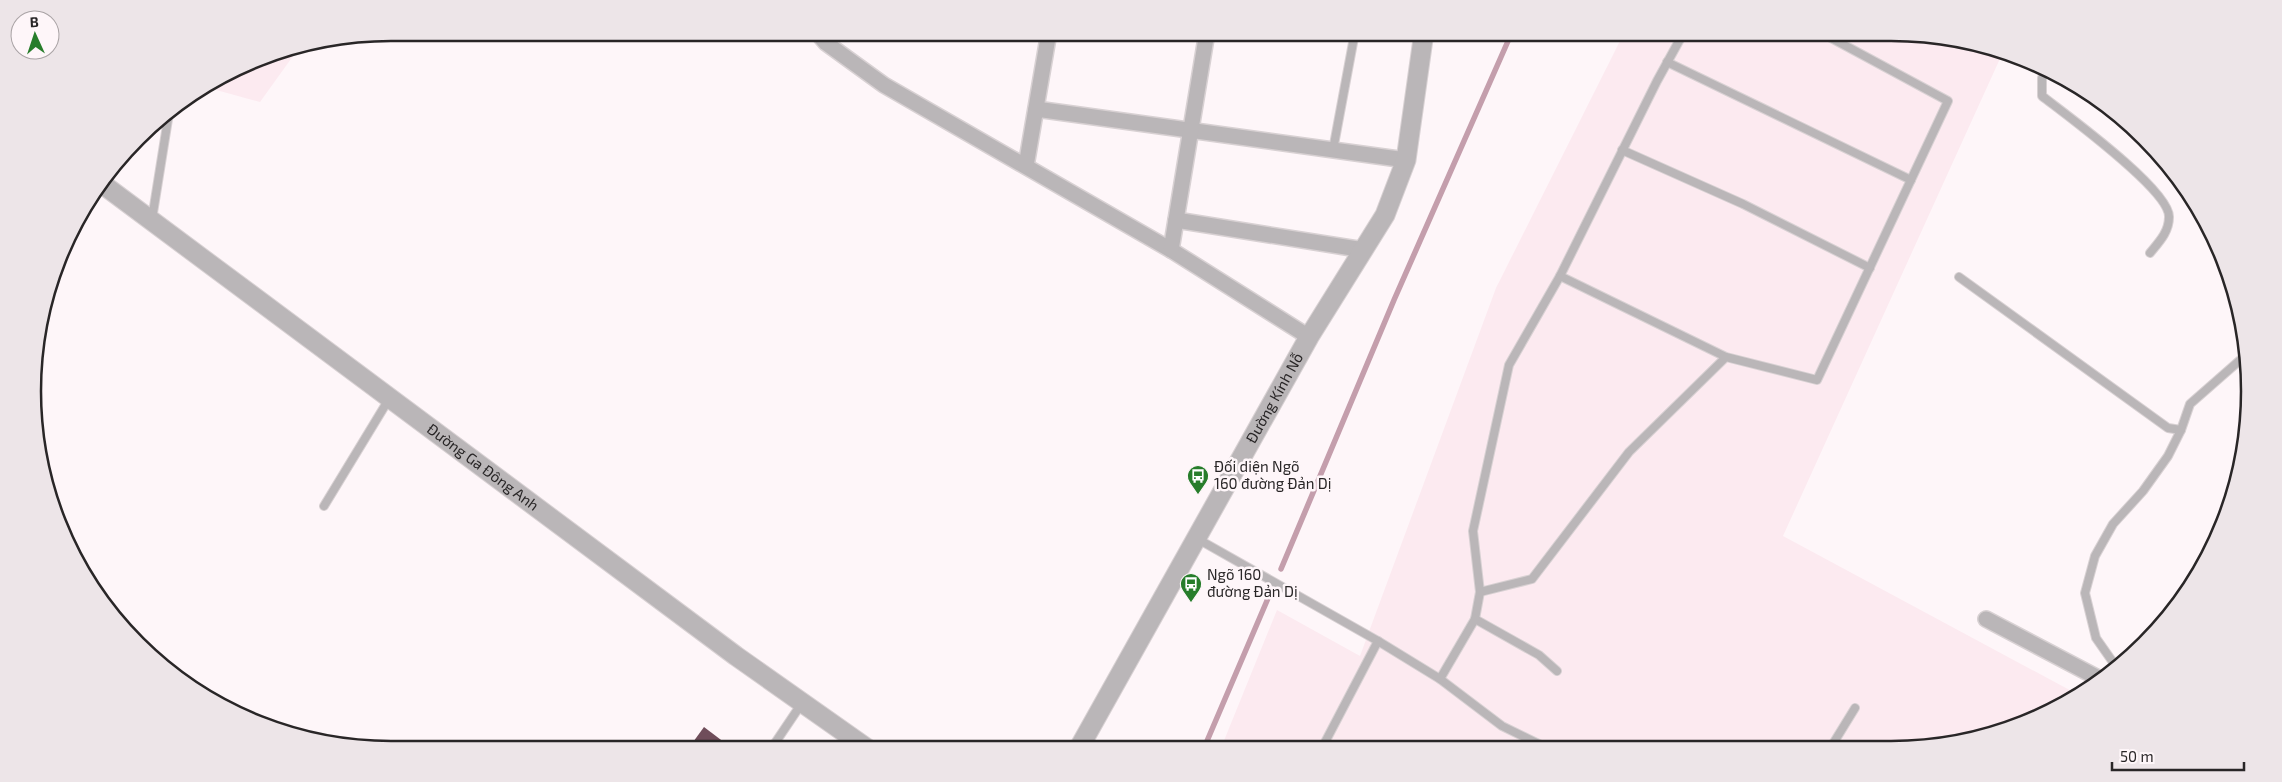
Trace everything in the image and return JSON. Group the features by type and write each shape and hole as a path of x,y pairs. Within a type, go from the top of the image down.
{"street":[{"path":"824,41 884,85 1171,250 1309,337"},
{"path":"1026,166 1047,41"},
{"path":"1171,250 1205,41"},
{"name":"Đường Kính Nỗ","path":"1083,741 1309,337 1385,216 1406,160 1423,41"},
{"path":"1036,109 1406,160"},
{"name":"Đường Ga Đông Anh","path":"107,187 736,656 857,741"},
{"path":"1176,220 1364,250"},
{"path":"1986,619 2094,676"}],"lane":[{"path":"1333,150 1353,41"},
{"path":"1440,679 1475,619 1480,592 1473,531 1509,365 1560,276 1622,150 1679,41"},
{"path":"1560,276 1726,357 1817,380 1948,101 1837,41"},
{"path":"1667,62 1911,180"},
{"path":"2043,76 2042,96 2106,146 2162,198 2170,216 2165,235 2150,253"},
{"path":"152,219 168,122"},
{"path":"1622,150 1743,204 1870,268"},
{"path":"1960,277 2168,428 2181,430"},
{"path":"1480,592 1532,579 1629,452 1726,357"},
{"path":"2112,661 2096,638 2085,593 2095,556 2113,524 2143,491 2168,456 2181,430 2190,404 2239,361"},
{"path":"324,506 389,399"},
{"path":"1196,538 1378,641 1440,679 1502,726 1533,741"},
{"path":"1475,619 1539,655 1557,671"},
{"path":"1326,741 1378,641"},
{"path":"777,741 802,702"},
{"path":"1835,741 1855,708"}],"shaded area":[{"path":"1620,41 1914,42 1959,48 2000,59 1783,536 2071,691 2046,705 1982,729 1937,738 1914,740 1224,741 1277,610 1360,656 1496,288"},
{"path":"294,55 260,102 214,89 236,77"}],"building":[{"path":"704,727 722,741 694,741"}],"waterway":[{"path":"1281,569 1394,300 1508,41"},
{"path":"1207,741 1269,596"}],"place":[{"name":"Đối diện Ngõ 160 đường Đản Dị","path":"1198,495"},
{"name":"Ngõ 160 đường Đản Dị","path":"1191,603"}]}
